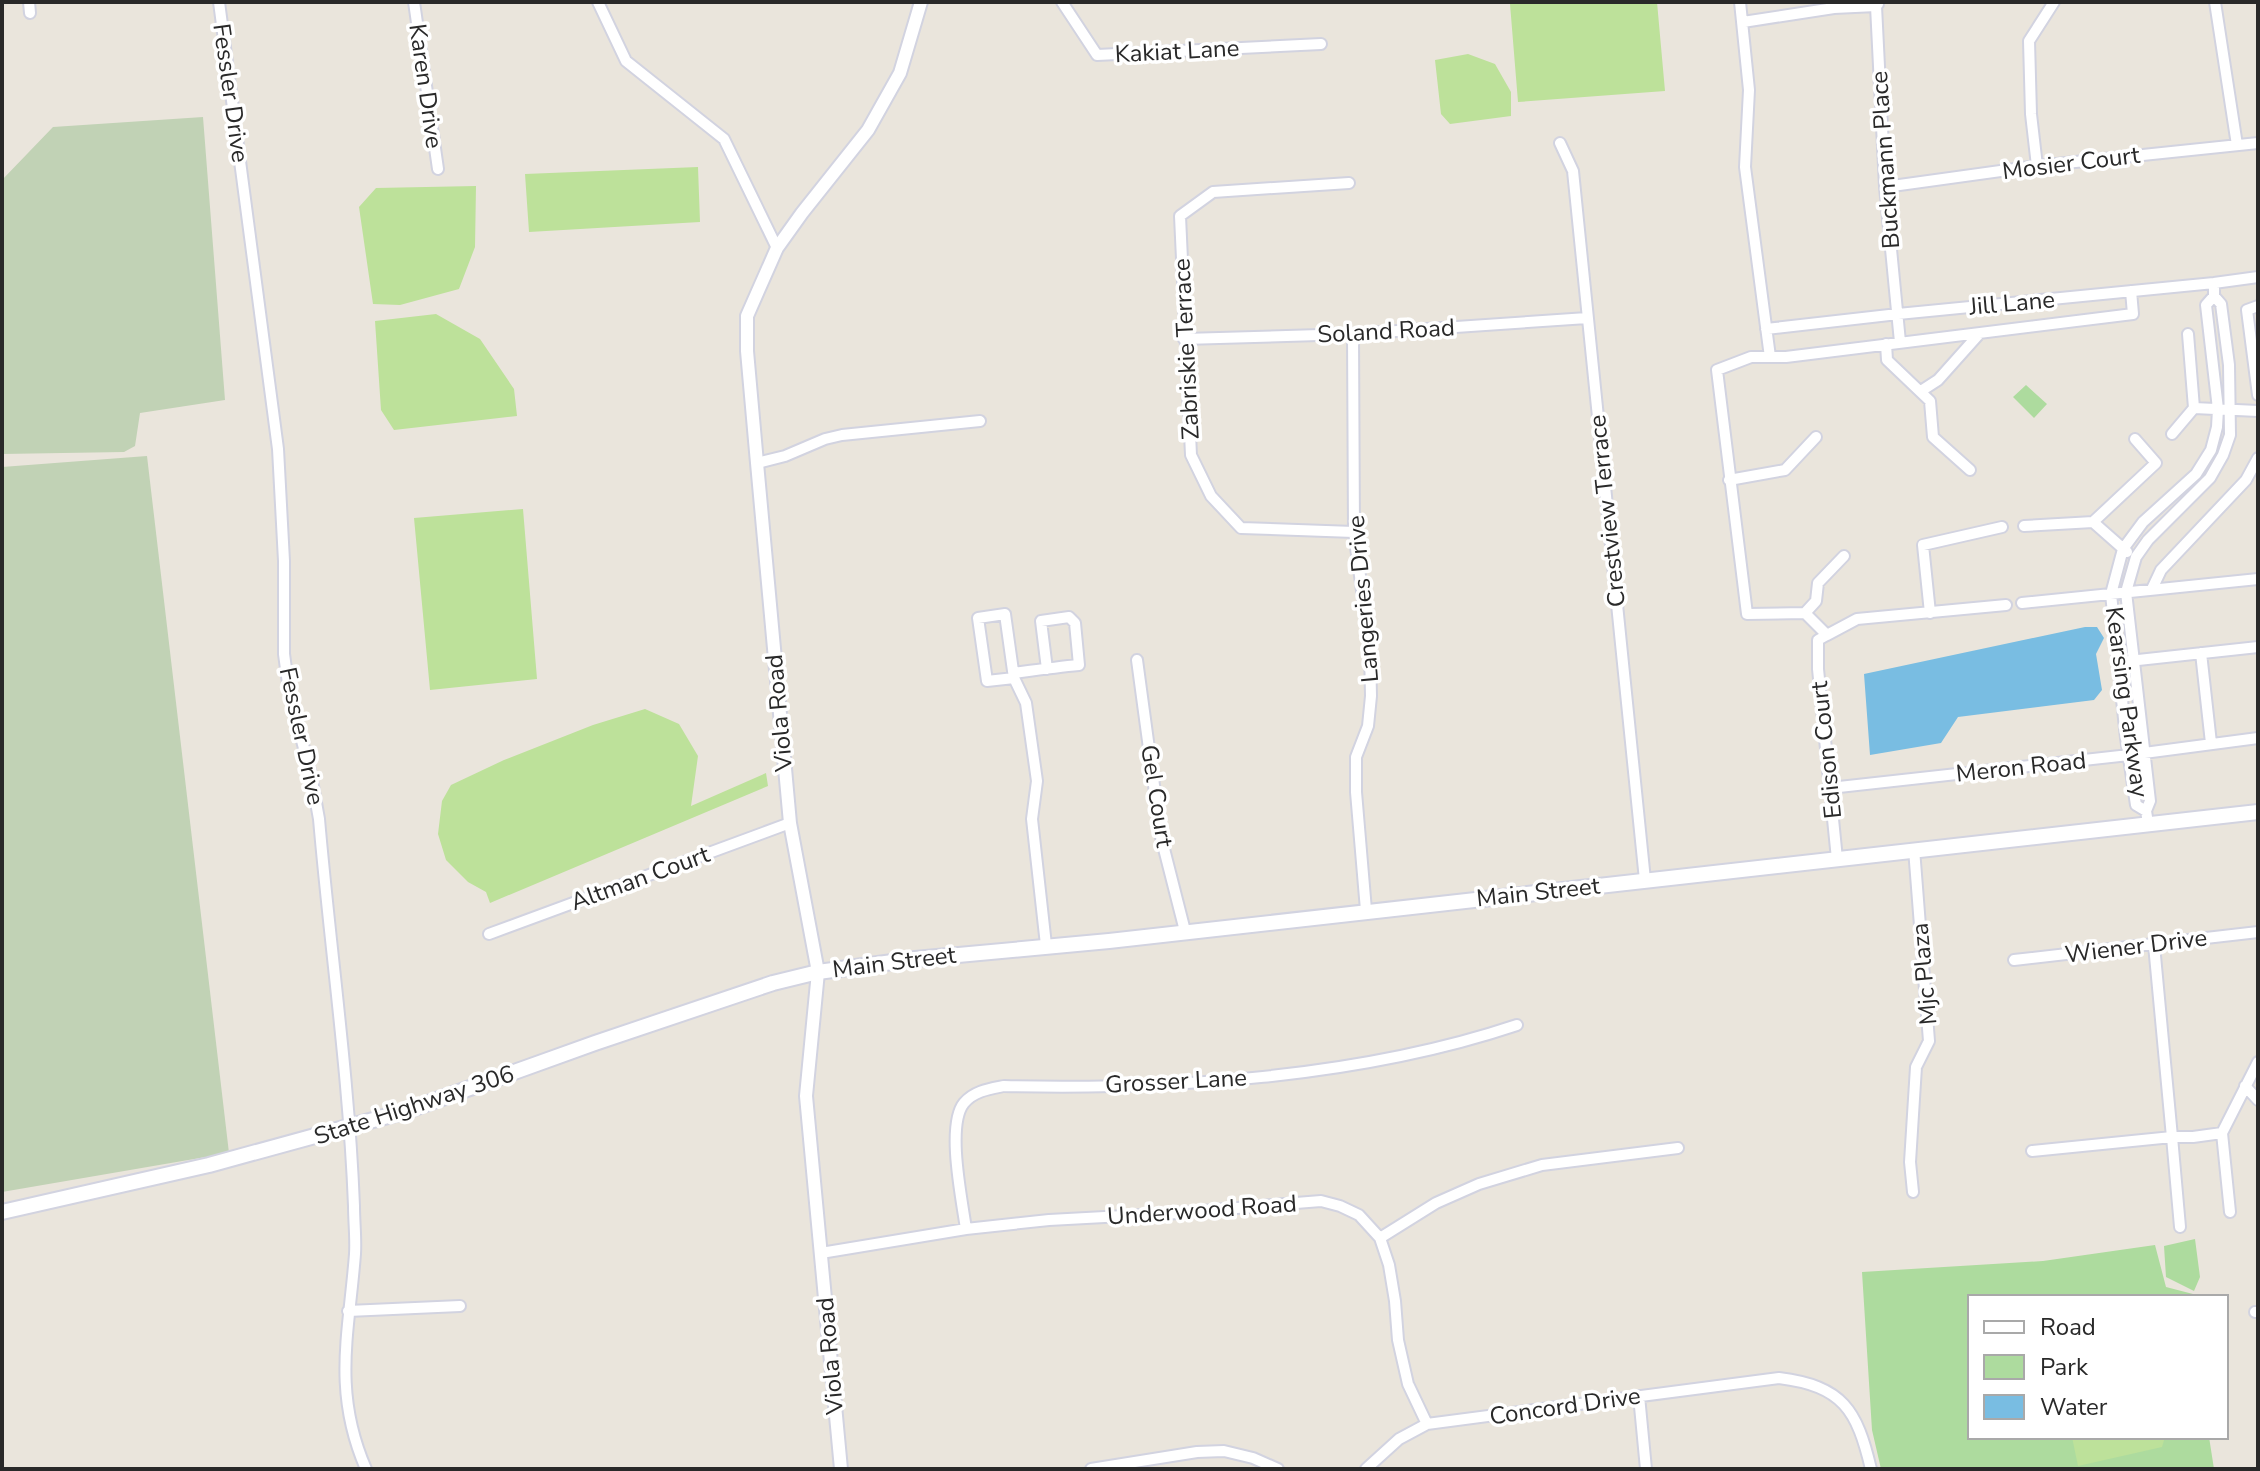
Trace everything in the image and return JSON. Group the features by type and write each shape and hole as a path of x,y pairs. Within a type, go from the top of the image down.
{"main road":[{"name":"Main Street","path":"818,972 1837,859 2147,817 2258,812"},
{"name":"State Highway 306","path":"2,1212 209,1165 349,1127 468,1090 722,1000 818,972"}],"street":[{"name":"Fessler Drive","path":"219,2 278,449 284,561 284,654 289,691 319,819 349,1127 355,1252 345,1345 347,1410 366,1469"},
{"name":"Karen Drive","path":"414,2 438,169"},
{"path":"598,2 626,61 724,139 777,248"},
{"name":"Viola Road","path":"841,1469 806,1096 818,972 790,823 747,351 747,316 777,248 868,130 900,73 921,2"},
{"name":"Kakiat Lane","path":"1062,2 1097,55 1321,44"},
{"path":"1740,2 1749,90 1745,167 1770,357"},
{"path":"2037,166 2031,114 2029,41 2054,2"},
{"path":"2215,2 2237,145"},
{"path":"1743,22 1878,4"},
{"name":"Buckmann Place","path":"1878,4 1885,187 1900,342"},
{"name":"Crestview Terrace","path":"1560,143 1573,171 1645,880"},
{"name":"Mosier Court","path":"1885,187 2037,166 2258,143"},
{"name":"Zabriskie Terrace","path":"1349,183 1213,192 1180,216 1191,455 1211,496 1241,528 1354,532"},
{"name":"Jill Lane","path":"1766,329 2258,277"},
{"name":"Kearsing Parkway","path":"2147,817 2150,801 2126,592 2136,557 2148,540 2210,478 2230,435 2229,365 2221,304 2214,296 2214,283"},
{"path":"1844,556 1818,583 1816,601 1805,613 1747,614 1717,370 1751,357 1786,357 2133,314 2131,291"},
{"name":"Kearsing Parkway","path":"2147,817 2136,805 2111,594 2123,549 2143,522 2196,474 2211,450 2218,409 2206,305 2214,296"},
{"path":"2258,306 2247,310 2258,395"},
{"name":"Soland Road","path":"1184,339 1353,334 1587,318"},
{"path":"1921,391 1938,380 1980,333"},
{"name":"Langeries Drive","path":"1353,334 1354,532 1370,649 1368,726 1356,757 1366,910"},
{"path":"2172,434 2194,408 2188,334"},
{"path":"1886,344 1887,360 1930,401 1933,437 1970,470"},
{"path":"2194,408 2258,411"},
{"path":"757,463 842,435 980,421"},
{"path":"1729,480 1785,470 1816,437"},
{"path":"2024,526 2093,522 2156,463 2135,439"},
{"path":"2152,589 2161,570 2224,506 2246,480 2258,458"},
{"path":"2093,522 2136,557"},
{"path":"1930,613 1923,545 2002,527"},
{"path":"2022,603 2258,579"},
{"path":"1805,613 1822,638 1857,619 2006,605"},
{"path":"1046,945 1032,819 1037,781 1026,703 1014,675 1005,614 978,618 987,681 1014,675 1047,669 1079,665 1075,623 1069,617 1041,621 1047,669"},
{"name":"Edison Court","path":"1822,638 1818,669 1837,859"},
{"path":"2119,662 2258,647"},
{"path":"2201,653 2211,743"},
{"name":"Gel Court","path":"1137,660 1161,837 1185,931"},
{"name":"Meron Road","path":"1830,788 2258,738"},
{"name":"Altman Court","path":"489,934 790,823"},
{"name":"Mjc Plaza","path":"1913,1192 1910,1162 1916,1067 1929,1041 1914,849"},
{"name":"Wiener Drive","path":"2014,960 2258,932"},
{"path":"2154,945 2180,1227"},
{"name":"Grosser Lane","path":"966,1229 954,1136 956,1116 964,1102 981,1090 1004,1086 1157,1084 1359,1064 1480,1037 1517,1025"},
{"path":"2230,1212 2222,1133 2258,1062"},
{"path":"2245,1086 2258,1100"},
{"path":"2032,1151 2222,1133"},
{"path":"1427,1424 1408,1384 1398,1340 1389,1265 1380,1238 1436,1203 1479,1184 1529,1168 1678,1148"},
{"name":"Underwood Road","path":"821,1253 966,1229 1049,1220 1321,1201 1359,1215 1380,1238"},
{"path":"348,1311 460,1306"},
{"name":"Concord Drive","path":"1366,1469 1399,1439 1427,1424 1779,1378 1801,1381 1827,1390 1850,1409 1864,1438 1871,1469"},
{"path":"1639,1396 1646,1469"},
{"path":"1091,1469 1197,1452 1224,1451 1253,1458 1278,1469"}],"green space":[{"path":"1657,2 1665,91 1518,102 1510,4"},
{"path":"1468,54 1495,64 1511,92 1511,116 1450,124 1441,114 1435,60"},
{"path":"203,117 225,400 140,413 135,446 124,452 2,454 2,180 53,127"},
{"path":"698,167 700,222 529,232 525,174"},
{"path":"476,186 475,247 459,289 400,305 373,304 359,207 376,188"},
{"path":"436,314 480,339 514,389 517,416 394,430 381,410 375,321"},
{"path":"2026,385 2047,404 2034,418 2013,397"},
{"path":"147,456 229,1153 2,1192 2,467"},
{"path":"523,509 537,679 430,690 414,518"},
{"path":"645,709 679,724 698,756 691,806 766,773 768,786 490,903 486,892 468,882 446,860 438,834 442,801 451,785 504,760 593,725"},
{"path":"2195,1239 2200,1277 2194,1291 2166,1277 2164,1246"},
{"path":"2155,1245 2166,1287 2193,1295 1968,1295 1968,1439 2209,1439 2214,1469 1881,1469 1872,1430 1862,1272 2043,1261"},
{"path":"2072,1439 2164,1439 2162,1447 2078,1466"}],"water":[{"path":"2097,627 2104,638 2096,654 2102,690 2094,700 1958,717 1941,743 1870,755 1864,674"}]}
